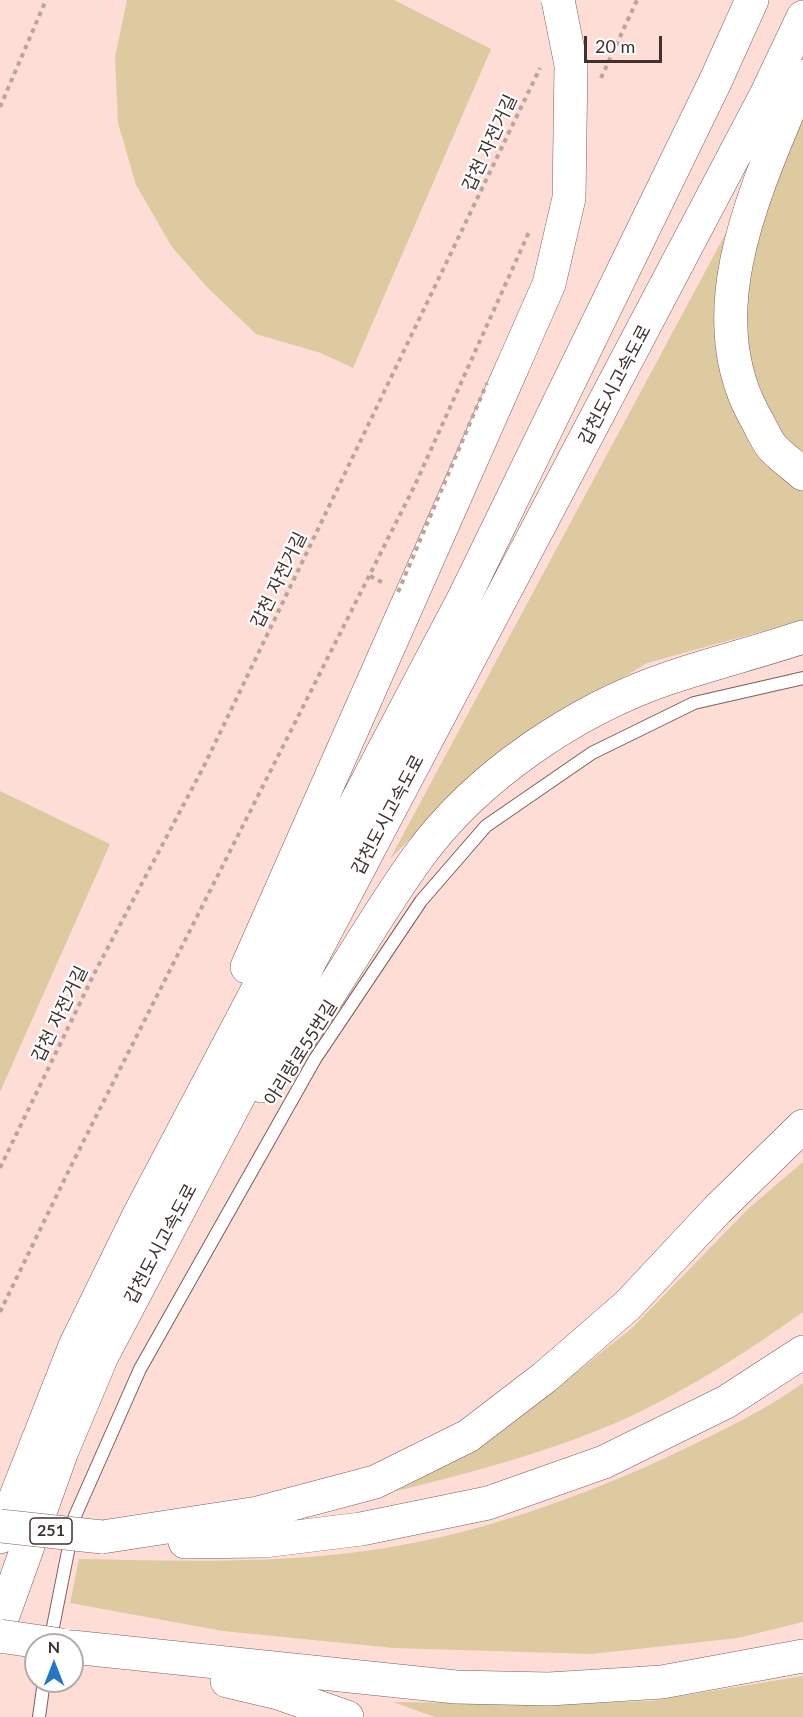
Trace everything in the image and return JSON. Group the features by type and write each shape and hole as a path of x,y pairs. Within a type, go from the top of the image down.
{"highway":[{"path":"139,1215 371,682 500,374 549,284 569,198 572,65 558,0"},
{"name":"갑천도시고속도로","path":"0,1537 75,1346 139,1215 464,598 710,92 752,0"},
{"name":"갑천도시고속도로","path":"0,1624 62,1451 102,1356 498,608 759,108 803,17"},
{"path":"803,76 760,180 732,276 732,343 744,396 771,446 803,474"},
{"path":"211,1150 301,1037 418,856 463,805 490,779 565,728 612,701 668,678 803,638"},
{"path":"102,1537 258,1513 375,1482 468,1436 545,1377 628,1305 717,1210 803,1126"},
{"path":"102,1537 178,1542 264,1541 361,1529 488,1503 624,1452 726,1402 803,1352"},
{"name":"251","path":"0,1526 102,1537"},
{"path":"0,1636 24,1639"},
{"path":"84,1649 456,1687 549,1689 662,1682 803,1656"},
{"path":"115,1653 278,1693 347,1717"}],"lane":[{"name":"아리랑로55번길","path":"52,1633 60,1581 75,1516 140,1368 315,1059 421,901 486,826 592,753 694,703 803,678"},
{"path":"39,1717 42,1693"}],"path":[{"path":"0,107 46,0"},
{"path":"596,89 637,0"},
{"name":"갑천 자전거길","path":"0,1168 95,972 204,766 542,65"},
{"path":"0,1312 71,1166 415,485 533,224"},
{"path":"398,592 500,374"}],"shaded area":[{"path":"127,0 394,0 491,49 353,368 321,353 256,334 207,287 172,247 136,185 118,123 115,57"},
{"path":"803,114 803,455 774,425 743,344 748,270 775,178"},
{"path":"728,229 722,276 723,342 803,479 803,620 647,663 487,761 390,859"},
{"path":"0,791 110,844 0,1092"},
{"path":"803,1162 803,1312 717,1369 627,1418 571,1441 513,1460 396,1491 463,1456 548,1395 632,1328 748,1209"},
{"path":"803,1383 803,1622 738,1638 591,1654 394,1648 223,1631 70,1603 79,1559 223,1561 330,1555 406,1544 487,1525 565,1499 680,1451 743,1420"},
{"path":"803,1676 803,1717 435,1717 393,1702 560,1704 651,1701"}]}
